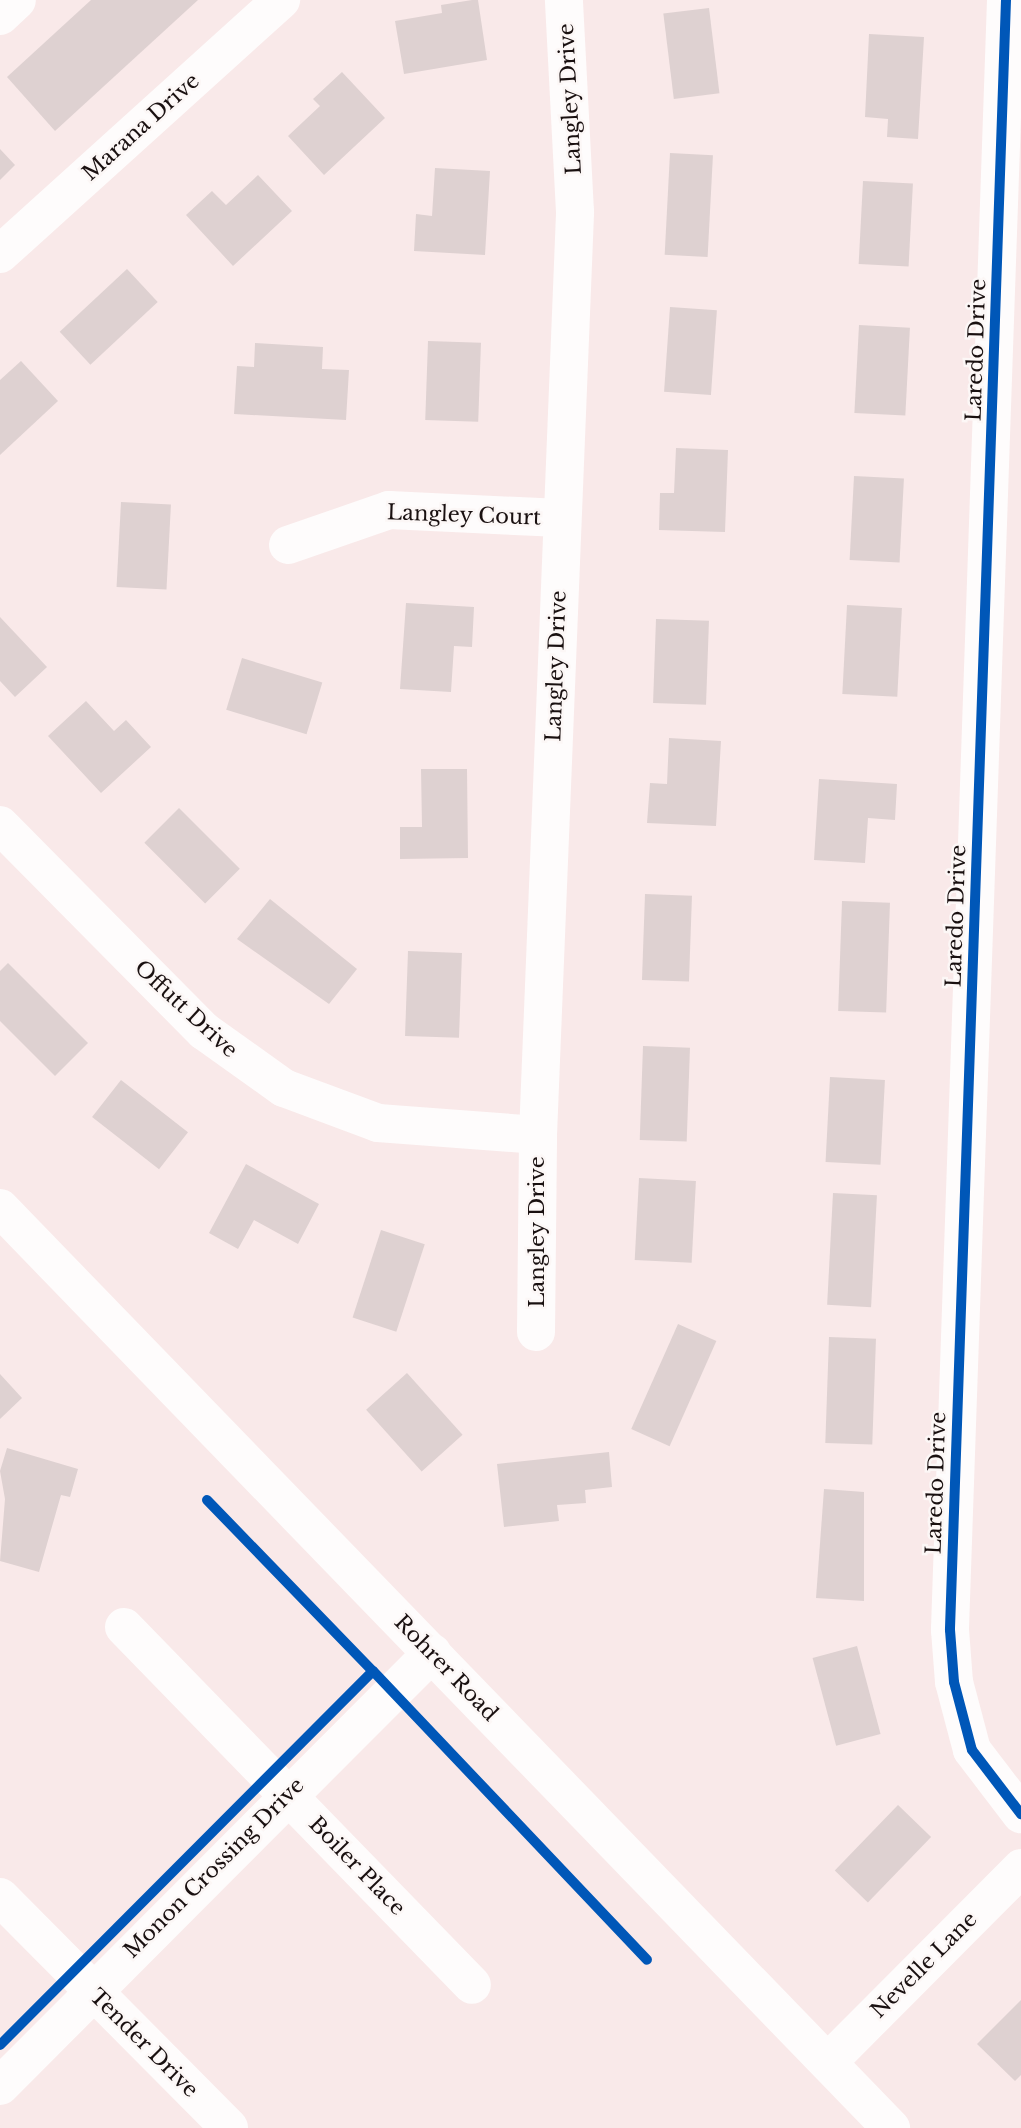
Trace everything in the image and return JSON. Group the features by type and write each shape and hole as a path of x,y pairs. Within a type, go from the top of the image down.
{"street":[{"path":"0,16 18,0"},
{"name":"Langley Drive","path":"536,1332 538,1135 575,212 564,0"},
{"name":"Laredo Drive","path":"1006,0 950,1630 958,1705 972,1750 1021,1814"},
{"name":"Marana Drive","path":"0,254 279,1"},
{"name":"Langley Court","path":"288,545 389,510 561,518"},
{"name":"Offutt Drive","path":"0,825 204,1031 284,1088 379,1123 538,1135"},
{"name":"Rohrer Road","path":"0,1208 891,2128"},
{"name":"Boiler Place","path":"124,1627 472,1985"},
{"name":"Monon Crossing Drive","path":"0,2086 91,1990 432,1653"},
{"name":"Nevelle Lane","path":"828,2062 1021,1868"},
{"name":"Tender Drive","path":"0,1897 229,2128"}],"building":[{"path":"91,0 198,0 55,131 7,77"},
{"path":"478,0 487,60 404,74 395,21 442,13 441,5"},
{"path":"709,8 719,93 674,99 663,14"},
{"path":"869,34 924,37 918,139 887,137 888,119 865,117"},
{"path":"342,72 385,118 324,175 288,136 320,106 313,99"},
{"path":"0,149 15,165 0,180"},
{"path":"670,153 713,155 708,257 665,255"},
{"path":"435,168 490,171 485,255 414,251 416,214 432,216"},
{"path":"258,175 292,211 233,266 186,215 212,191 226,205"},
{"path":"863,181 913,184 909,267 859,264"},
{"path":"127,269 158,302 90,365 60,332"},
{"path":"670,307 717,310 711,395 664,392"},
{"path":"859,325 910,328 905,416 854,413"},
{"path":"428,341 481,343 478,422 425,420"},
{"path":"255,343 323,347 322,369 349,370 346,420 234,414 237,366 254,367"},
{"path":"21,361 58,401 0,455 0,380"},
{"path":"676,448 728,450 725,532 659,530 660,493 674,493"},
{"path":"854,476 904,479 900,563 850,560"},
{"path":"121,502 171,505 166,590 117,587"},
{"path":"406,603 474,607 472,647 454,646 451,692 400,689"},
{"path":"847,605 902,608 897,697 842,694"},
{"path":"0,617 47,667 15,697 0,681"},
{"path":"656,619 709,621 706,705 653,703"},
{"path":"242,658 322,683 307,734 226,710"},
{"path":"86,701 114,731 126,720 151,747 101,793 48,736"},
{"path":"669,738 721,741 716,826 647,823 650,783 667,784"},
{"path":"421,769 467,769 468,858 400,859 400,827 422,827"},
{"path":"819,779 897,784 895,820 868,818 865,863 814,860"},
{"path":"179,808 240,869 205,903 144,843"},
{"path":"645,894 692,896 689,982 642,980"},
{"path":"270,899 357,969 329,1004 237,939"},
{"path":"842,901 890,903 886,1013 838,1011"},
{"path":"408,951 462,953 459,1038 405,1036"},
{"path":"8,963 88,1043 55,1076 0,1021 0,971"},
{"path":"643,1046 690,1048 687,1142 640,1140"},
{"path":"830,1077 885,1080 880,1165 826,1162"},
{"path":"121,1080 188,1132 159,1169 92,1117"},
{"path":"246,1164 319,1204 298,1244 254,1220 238,1249 209,1233"},
{"path":"639,1178 696,1181 692,1263 635,1260"},
{"path":"833,1193 877,1195 871,1307 827,1305"},
{"path":"381,1230 425,1244 396,1332 353,1317"},
{"path":"678,1324 716,1341 670,1446 631,1429"},
{"path":"829,1337 876,1339 872,1445 825,1443"},
{"path":"407,1373 463,1435 422,1471 366,1410"},
{"path":"0,1374 22,1398 0,1419"},
{"path":"7,1448 78,1469 70,1497 61,1495 39,1572 0,1561 5,1499 0,1471"},
{"path":"609,1452 612,1487 585,1490 586,1503 557,1505 559,1521 504,1527 497,1464"},
{"path":"824,1489 864,1492 864,1601 816,1598"},
{"path":"857,1646 881,1734 836,1746 813,1658"},
{"path":"898,1805 931,1837 868,1902 835,1870"},
{"path":"1021,2000 1021,2075 1015,2081 977,2044"}],"cycle path":[{"path":"1006,0 950,1630 954,1682 972,1750 1021,1814"},
{"path":"207,1500 373,1671"},
{"path":"0,2045 373,1671 647,1960"}]}
